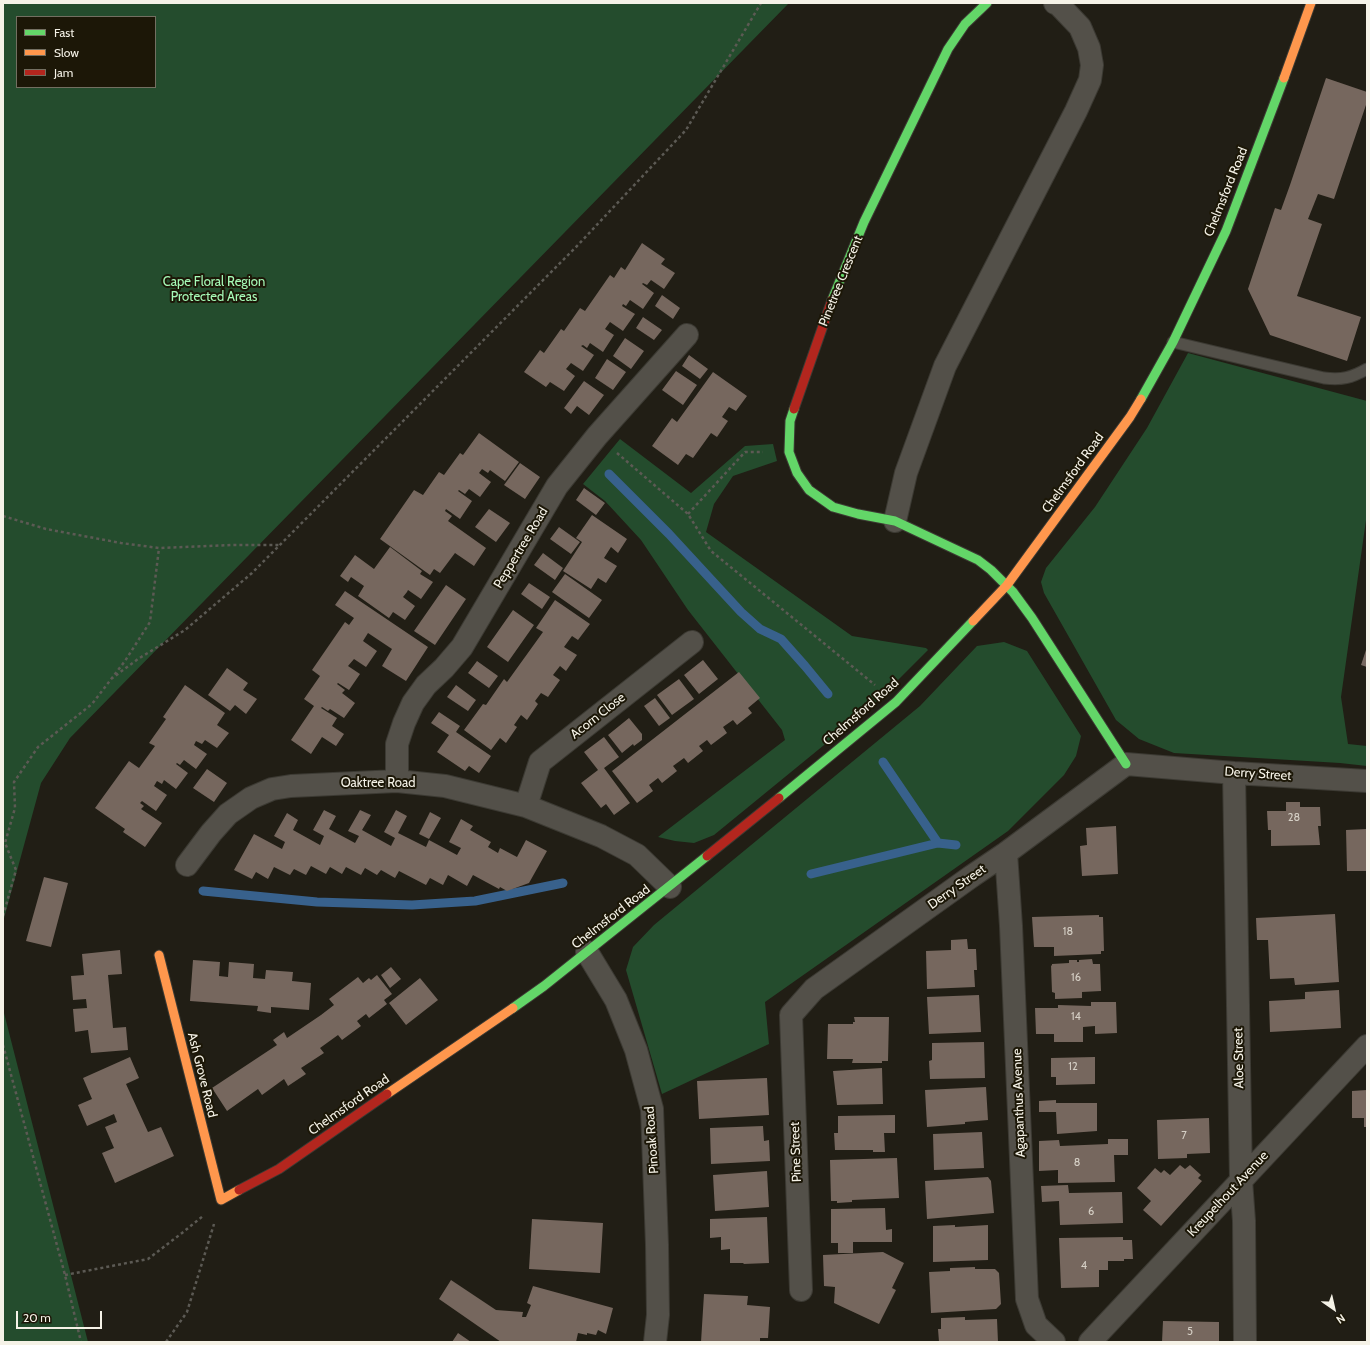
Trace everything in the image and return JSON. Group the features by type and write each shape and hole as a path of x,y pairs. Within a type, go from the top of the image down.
{"street":[{"name":"Pinetree Crescent","path":"987,3 974,13 958,30 864,222 826,314 790,421 788,452 797,472 809,490 832,506 858,514 895,521 978,560 990,568 1007,585"},
{"path":"895,521 906,473 945,366 1076,111 1090,80 1092,64 1089,48 1080,27 1058,4 1055,3"},
{"name":"Chelmsford Road","path":"221,1200 279,1169 544,986 670,887 896,702 1007,585 1130,417 1173,342 1226,232 1311,3"},
{"name":"Peppertree Road","path":"397,781 397,744 413,703 426,685 444,668 462,646 557,486 597,436 687,335"},
{"path":"1007,585 1028,614 1126,764"},
{"name":"Acorn Close","path":"526,806 540,762 692,642"},
{"name":"Derry Street","path":"791,1015 814,989 1006,853 1126,764 1234,773 1367,781"},
{"name":"Aloe Street","path":"1234,773 1241,1180 1244,1221 1245,1342"},
{"name":"Oaktree Road","path":"187,865 211,833 228,814 251,798 272,789 291,786 397,781 445,786 526,806 601,836 637,855 670,887"},
{"name":"Agapanthus Avenue","path":"1006,853 1011,926 1027,1299 1036,1325 1054,1342"},
{"name":"Pinoak Road","path":"587,952 616,1000 636,1050 652,1109 658,1252 658,1314 655,1342"},
{"name":"Ash Grove Road","path":"159,955 221,1200"},
{"name":"Pine Street","path":"791,1015 801,1290"},
{"name":"Kreupelhout Avenue","path":"1090,1342 1367,1046"}],"lane":[{"path":"1173,342 1324,378 1339,379 1354,376 1367,369"}],"path":[{"path":"111,679 138,659 184,630 252,573 577,246 686,130 761,3"},
{"path":"597,436 688,514 711,551 896,702"},
{"path":"688,514 746,452 788,452"},
{"path":"3,516 46,529 121,543 158,548 281,545"},
{"path":"3,916 16,870 5,843 15,808 14,782 38,747 92,704 125,661 150,622 158,548"},
{"path":"3,1045 81,1342"},
{"path":"64,1275 148,1259 182,1234 221,1200"},
{"path":"166,1342 187,1312 221,1200"}],"green space":[{"name":"Cape Floral Region Protected Areas","path":"3,3 789,3 70,738 41,783 3,922"},
{"path":"1188,353 1367,401 1367,513 1341,697 1348,744 1367,746 1367,766 1174,753 1139,739 1116,720 1044,593 1041,582 1046,568 1095,507 1147,428"},
{"path":"620,439 691,493 745,446 773,444 777,461 733,476 714,504 706,532 852,636 926,648 928,650 873,705 714,835 694,843 658,837 785,740 782,730 688,610 641,540 605,501 583,484"},
{"path":"1004,642 1027,651 1081,736 1076,756 1064,775 1008,831 765,1002 769,1044 662,1094 626,970 633,947 654,925 920,706 977,646"},
{"path":"3,1009 88,1342 3,1342"}],"building":[{"path":"1326,78 1367,92 1367,102 1334,199 1318,194 1308,219 1322,224 1297,296 1361,317 1347,361 1270,335 1248,289 1275,208 1281,210"},
{"path":"642,243 665,259 661,264 675,273 664,289 651,280 647,285 642,284 654,293 643,309 630,300 626,306 623,304 622,306 635,314 623,331 610,322 605,329 614,335 603,352 590,343 587,348 583,345 581,346 594,355 583,371 571,363 566,369 575,376 564,391 550,382 546,387 524,372 540,350 544,353 561,329 564,331 580,308 585,311 610,275 614,278 621,267 625,270"},
{"path":"662,295 680,308 673,319 655,306"},
{"path":"643,317 662,330 654,340 636,328"},
{"path":"625,338 644,351 631,369 613,356"},
{"path":"689,355 708,369 700,379 682,366"},
{"path":"607,359 626,372 613,390 595,378"},
{"path":"676,371 697,385 683,405 662,390"},
{"path":"713,372 747,396 736,411 729,407 722,417 728,421 717,437 711,433 693,458 686,454 678,465 652,446 672,418 677,422"},
{"path":"584,381 604,395 589,415 577,406 571,414 564,408"},
{"path":"479,433 519,462 505,481 490,470 488,473 482,469 479,473 491,482 480,497 469,489 465,494 459,490 458,491 472,501 460,519 446,509 445,511 452,516 448,521 486,548 474,566 455,553 440,573 434,569 430,575 380,539 414,490 423,495 439,472 444,475 460,453 463,455"},
{"path":"520,463 540,477 525,499 504,485"},
{"path":"584,488 605,503 596,515 576,500"},
{"path":"489,509 510,523 496,542 475,527"},
{"path":"592,515 627,539 618,553 611,547 604,558 617,566 606,583 598,578 591,589 563,571 582,542 576,538"},
{"path":"559,527 580,542 571,554 550,539"},
{"path":"390,547 422,571 420,574 433,582 421,599 408,590 403,597 415,606 405,620 393,612 389,618 358,596 364,586 351,577 348,582 340,576 355,555 374,569"},
{"path":"543,553 563,568 555,580 534,565"},
{"path":"565,574 602,600 589,618 552,592"},
{"path":"529,583 550,597 542,609 521,594"},
{"path":"446,585 466,599 435,645 414,631"},
{"path":"345,591 428,647 406,681 382,666 392,649 368,633 363,641 377,651 366,667 354,659 348,666 360,674 349,690 338,683 337,684 345,690 342,693 355,703 344,718 330,709 328,711 322,707 321,708 337,718 332,726 344,734 336,746 322,737 311,754 291,740 314,706 304,699 320,676 312,670 345,622 349,625 354,618 335,605"},
{"path":"555,600 590,624 578,640 572,636 564,647 577,655 566,671 560,666 553,675 560,680 548,697 541,693 535,701 538,704 527,720 521,715 514,725 517,727 506,743 500,738 491,750 464,730 483,704 486,705 504,679 507,682 543,632 536,628"},
{"path":"513,610 534,625 508,662 487,647"},
{"path":"1367,647 1367,667 1361,665"},
{"path":"703,660 718,679 699,694 684,675"},
{"path":"477,661 498,676 489,688 468,673"},
{"path":"227,668 248,683 243,690 257,699 246,714 235,705 230,711 208,695"},
{"path":"739,672 760,698 748,708 752,713 737,725 733,720 723,727 727,733 711,745 707,740 699,746 703,751 688,763 684,758 673,766 677,771 662,783 658,778 649,785 653,791 637,803 612,771"},
{"path":"679,679 694,699 672,715 657,695"},
{"path":"185,685 225,713 217,725 229,733 217,748 205,740 202,744 196,741 194,745 207,754 196,769 184,760 180,765 177,763 176,764 188,773 176,789 164,780 162,784 157,781 154,786 167,795 156,811 142,801 140,803 144,806 141,809 162,823 145,847 123,832 125,829 95,808 129,761 139,768 155,746 149,743 166,719 163,717"},
{"path":"456,685 476,700 468,711 447,697"},
{"path":"655,698 670,718 659,726 644,706"},
{"path":"439,712 460,726 456,732 491,756 479,773 469,766 465,771 437,752 449,735 431,723"},
{"path":"629,718 642,734 642,740 634,746 633,744 622,753 608,735"},
{"path":"604,737 619,757 604,768 630,803 614,815 606,804 601,808 581,783 598,770 584,752"},
{"path":"207,769 227,783 214,802 193,788"},
{"path":"1286,802 1300,802 1300,807 1320,807 1321,826 1318,826 1320,845 1271,846 1271,830 1268,830 1267,811 1286,811"},
{"path":"324,810 336,816 329,829 355,843 359,836 348,831 360,810 371,815 362,830 391,846 395,838 384,832 396,810 407,816 398,833 426,847 429,840 457,855 461,848 449,842 461,819 473,826 470,830 491,842 488,847 498,853 500,848 517,857 526,840 547,851 529,883 507,891 500,887 499,889 473,875 467,886 448,875 443,885 430,878 426,885 399,871 395,878 381,870 377,875 365,868 361,875 346,867 342,874 330,867 326,874 311,866 306,875 294,869 290,875 274,867 268,879 256,872 252,879 234,870 254,834 282,849 285,842 274,836 287,813 298,820 293,830 320,845 324,836 313,830"},
{"path":"430,812 441,818 429,839 419,834"},
{"path":"1116,826 1118,874 1082,876 1080,846 1087,845 1086,828"},
{"path":"1367,829 1367,871 1347,871 1346,830"},
{"path":"44,877 68,883 51,947 26,941"},
{"path":"1335,914 1339,982 1295,985 1294,978 1270,979 1268,940 1257,940 1256,918"},
{"path":"1099,915 1099,917 1103,917 1104,951 1101,951 1101,954 1054,956 1054,947 1034,947 1032,917"},
{"path":"967,939 968,949 976,949 977,970 974,970 975,987 927,989 926,951 951,950 951,940"},
{"path":"120,950 122,974 108,975 113,1028 126,1027 128,1050 91,1053 88,1030 75,1032 73,1009 87,1008 86,999 73,1000 71,976 84,975 82,954"},
{"path":"1092,959 1093,964 1100,964 1101,991 1082,992 1082,998 1055,999 1055,993 1052,992 1051,965 1069,963 1069,960 1077,960 1077,962 1079,962 1079,960"},
{"path":"193,960 220,962 219,976 228,977 229,962 254,964 253,978 265,979 266,970 293,972 292,981 311,983 309,1010 271,1007 271,1013 257,1011 258,1006 190,1001"},
{"path":"391,967 401,979 390,988 381,975"},
{"path":"377,975 392,994 384,1000 387,1004 369,1018 366,1014 357,1021 361,1026 342,1040 338,1035 320,1048 324,1053 301,1068 306,1074 288,1086 284,1079 262,1095 258,1089 227,1111 212,1088 277,1045 273,1040 284,1032 287,1038 321,1015 334,1005 329,999 358,977 363,983 369,978 371,980"},
{"path":"420,978 438,1000 406,1025 389,1003"},
{"path":"1339,990 1341,1028 1270,1032 1269,1001 1305,999 1305,992"},
{"path":"979,995 981,1032 929,1034 927,997"},
{"path":"1091,1002 1116,1002 1117,1033 1095,1034 1095,1026 1083,1027 1083,1042 1054,1042 1054,1034 1036,1034 1035,1008 1058,1008 1058,1005 1091,1006"},
{"path":"854,1017 889,1017 888,1061 882,1061 882,1063 852,1063 853,1059 827,1059 828,1024 853,1024 853,1022 855,1022"},
{"path":"984,1042 985,1078 930,1079 929,1061 932,1060 932,1043"},
{"path":"130,1057 139,1078 126,1084 148,1132 161,1127 174,1156 115,1183 102,1153 114,1148 105,1127 117,1122 114,1114 87,1126 78,1105 92,1099 83,1078"},
{"path":"1095,1057 1095,1084 1056,1085 1056,1077 1051,1077 1051,1058"},
{"path":"882,1068 883,1104 837,1105 833,1071"},
{"path":"767,1078 769,1115 699,1119 697,1081"},
{"path":"986,1087 988,1120 965,1122 965,1124 927,1127 925,1090"},
{"path":"1367,1090 1367,1127 1364,1127 1364,1118 1352,1118 1352,1091"},
{"path":"1056,1100 1056,1103 1097,1103 1097,1131 1057,1134 1056,1112 1039,1112 1039,1101"},
{"path":"895,1115 895,1133 884,1133 885,1152 873,1152 873,1150 835,1150 834,1133 838,1133 838,1116"},
{"path":"1209,1118 1210,1153 1187,1154 1187,1158 1158,1159 1157,1120"},
{"path":"763,1126 764,1141 769,1140 770,1161 711,1164 710,1128"},
{"path":"982,1132 984,1168 934,1170 933,1134"},
{"path":"1108,1139 1128,1139 1128,1155 1114,1155 1115,1182 1058,1183 1058,1170 1039,1171 1039,1141 1059,1140 1060,1146 1108,1144"},
{"path":"897,1158 899,1198 852,1200 852,1202 837,1203 837,1201 831,1201 830,1160"},
{"path":"1180,1165 1185,1169 1190,1165 1201,1175 1198,1178 1202,1181 1161,1226 1143,1210 1151,1201 1137,1188 1155,1168 1161,1173 1164,1170 1170,1175"},
{"path":"767,1171 769,1207 715,1211 713,1175"},
{"path":"988,1177 991,1181 994,1213 927,1219 925,1181"},
{"path":"1068,1185 1069,1193 1122,1192 1123,1223 1060,1225 1059,1201 1042,1202 1041,1186"},
{"path":"885,1208 886,1230 892,1229 892,1242 853,1242 853,1253 838,1253 838,1243 831,1243 831,1209"},
{"path":"767,1217 769,1263 730,1263 730,1249 721,1250 721,1237 710,1238 710,1219"},
{"path":"532,1219 603,1223 600,1273 529,1269"},
{"path":"955,1225 955,1227 988,1225 988,1260 933,1262 933,1226"},
{"path":"1123,1237 1123,1240 1132,1240 1133,1259 1124,1259 1124,1261 1108,1261 1108,1270 1099,1270 1099,1287 1061,1288 1059,1238"},
{"path":"883,1252 904,1263 892,1288 896,1290 879,1324 834,1303 835,1287 824,1286 823,1255"},
{"path":"975,1267 975,1269 995,1269 999,1273 1001,1304 996,1309 931,1313 929,1272 950,1271 950,1268"},
{"path":"451,1280 496,1310 523,1312 522,1317 526,1317 531,1305 527,1303 533,1286 613,1308 606,1334 598,1330 596,1335 578,1333 576,1342 501,1342 439,1299"},
{"path":"704,1294 748,1296 747,1305 770,1307 768,1338 760,1338 760,1342 701,1342"},
{"path":"965,1317 965,1320 997,1319 998,1342 939,1342 938,1329 941,1329 941,1318"},
{"path":"1163,1321 1219,1322 1219,1342 1162,1342"},
{"path":"458,1333 471,1342 452,1342"}],"waterway":[{"path":"609,474 669,534 741,612 760,629 781,639 828,694"},
{"path":"883,762 938,843"},
{"path":"811,874 938,843 956,845"},
{"path":"203,891 317,902 412,905 475,901 563,883"}],"traffic: fast":[{"path":"832,300 864,222 948,49 965,24 987,3"},
{"path":"1141,399 1173,342 1226,231 1284,78"},
{"path":"794,409 790,421 789,452 797,473 809,490 833,507 858,514 895,521 978,560 991,570 1013,592 1032,618 1126,764"},
{"path":"779,798 896,702 973,621"},
{"path":"513,1008 544,986 707,856"}],"traffic: slow":[{"path":"1284,78 1311,3"},
{"path":"973,621 1007,585 1130,417 1141,399"},
{"path":"159,955 221,1200 239,1190"},
{"path":"387,1094 513,1008"}],"traffic: jam":[{"path":"794,409 832,300"},
{"path":"707,856 779,798"},
{"path":"239,1190 279,1169 387,1094"}]}
